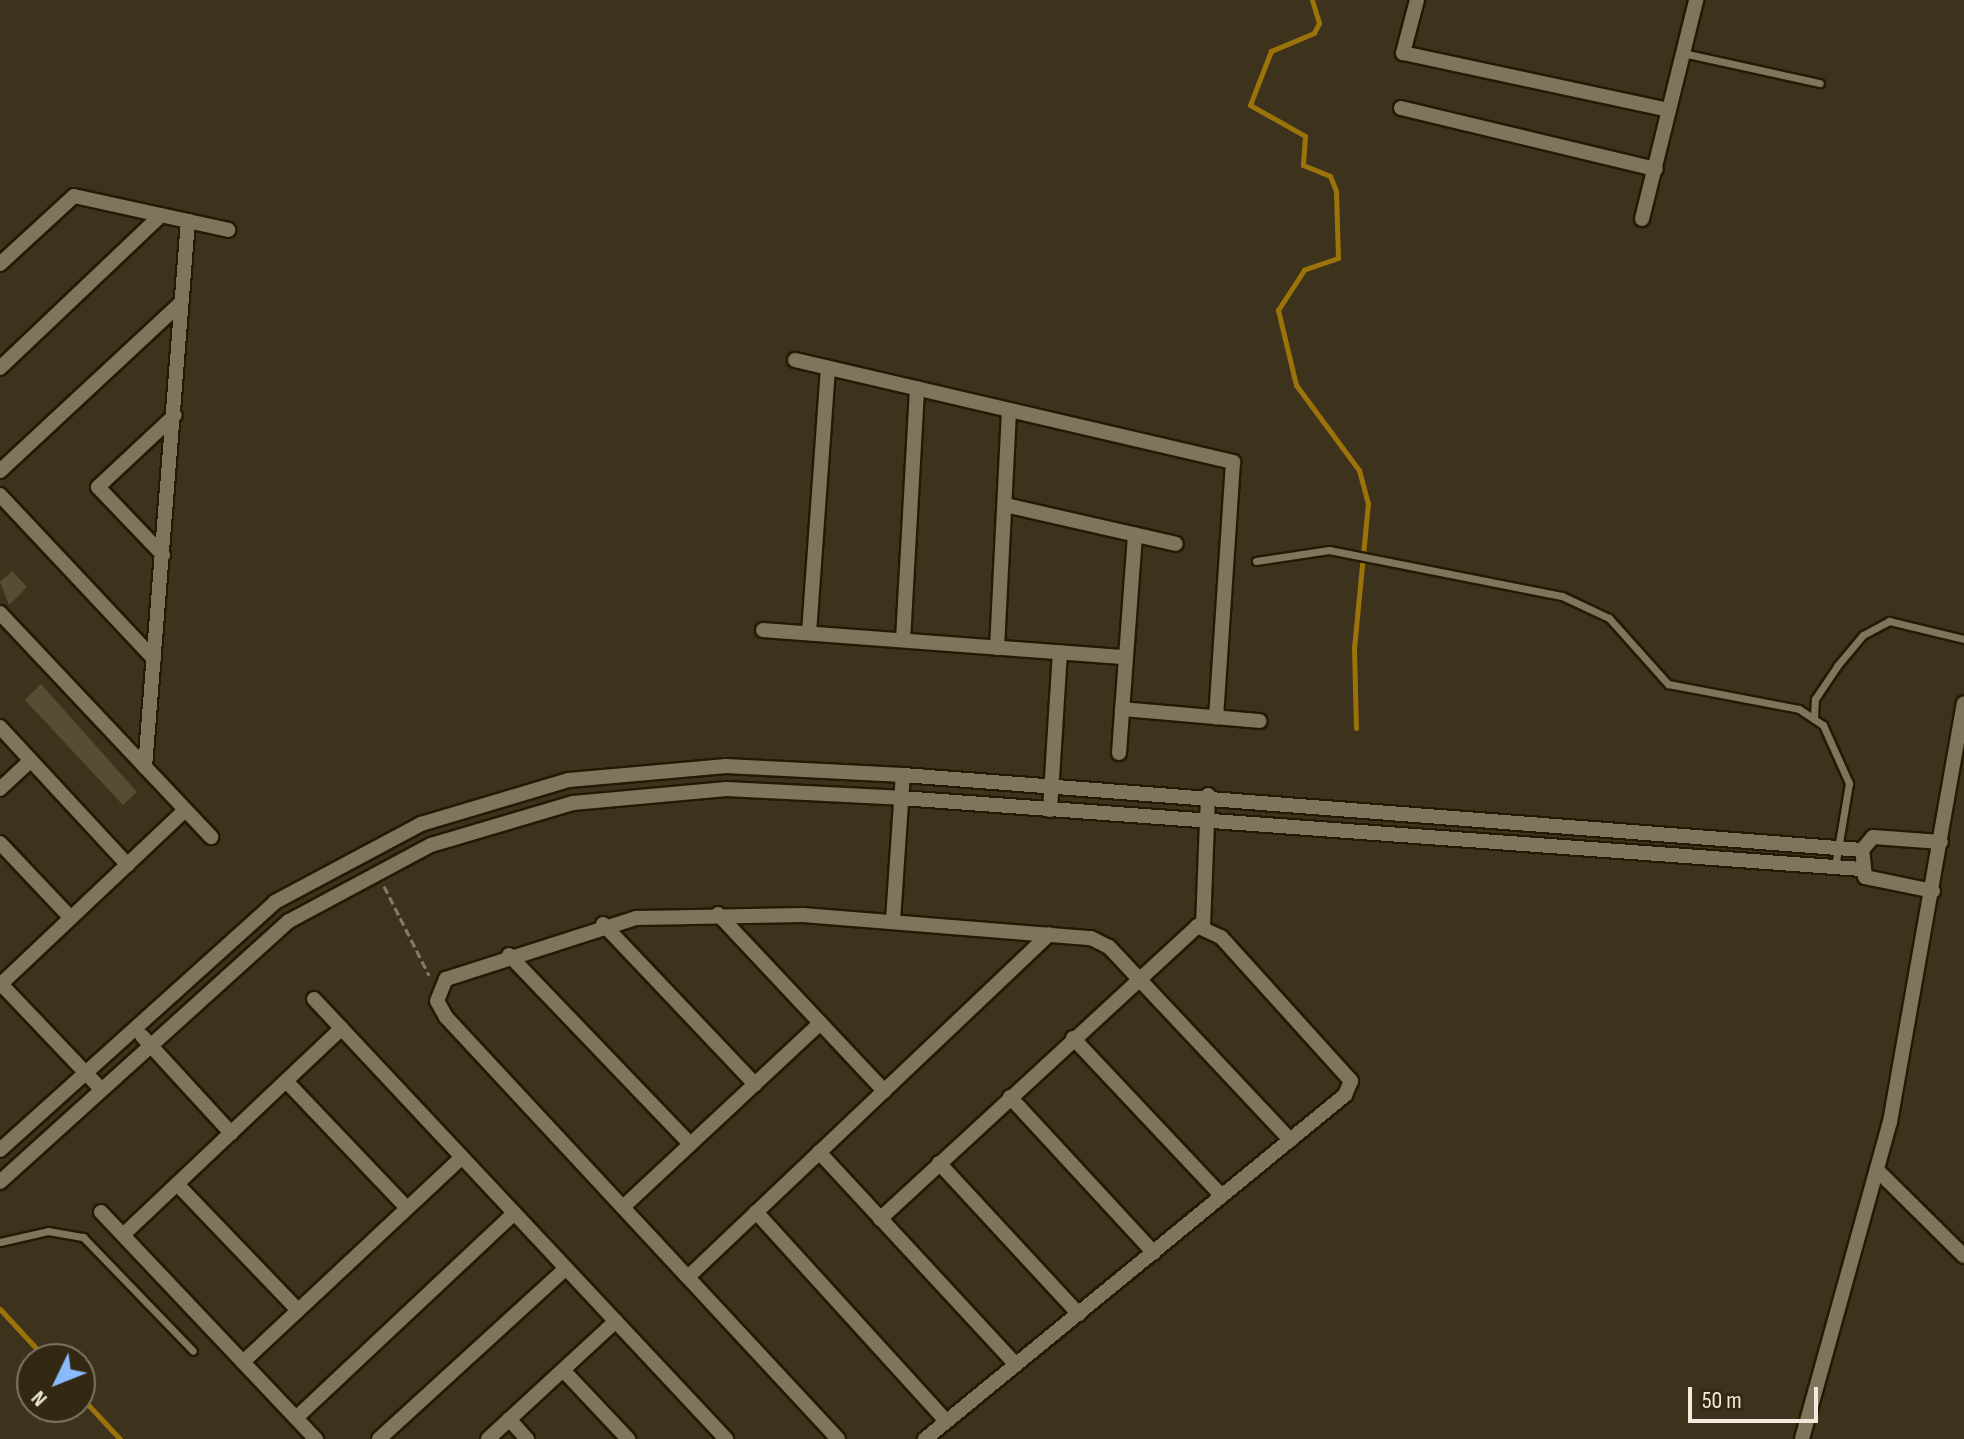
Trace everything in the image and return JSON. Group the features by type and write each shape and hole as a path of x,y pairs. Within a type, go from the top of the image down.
{"street":[{"path":"1417,0 1403,53 1669,110"},
{"path":"1642,219 1696,0"},
{"path":"1401,108 1656,169"},
{"path":"0,264 74,196 228,230"},
{"path":"0,368 161,215"},
{"path":"145,767 188,221"},
{"path":"0,471 182,302"},
{"path":"795,360 1233,462 1216,717"},
{"path":"809,633 828,368"},
{"path":"903,640 917,388"},
{"path":"997,648 1009,410"},
{"path":"163,555 98,487 175,415"},
{"path":"0,495 154,659"},
{"path":"1005,505 1176,544"},
{"path":"1119,753 1135,535"},
{"path":"0,613 211,837"},
{"path":"763,630 1125,657"},
{"path":"1050,810 1060,652"},
{"path":"1802,1439 1877,1170 1933,891 1964,703"},
{"path":"1122,709 1259,721"},
{"path":"0,727 128,865"},
{"path":"0,789 31,760"},
{"path":"0,1150 253,918 367,849 466,807 569,780 726,766 903,775 1208,795 1862,850"},
{"path":"893,920 903,775"},
{"path":"569,780 573,803"},
{"path":"0,1182 267,937 377,871 474,829 573,803 711,790 1207,817 1860,869 1871,880 1933,891"},
{"path":"880,1219 1138,978 1203,926 1208,795"},
{"path":"100,1088 1,985 185,810"},
{"path":"1860,869 1862,850 1877,836 1941,842"},
{"path":"0,843 71,918"},
{"path":"367,849 377,871"},
{"path":"718,914 884,1091"},
{"path":"838,1439 446,1017 437,1001 440,986 455,973 603,924 718,914 893,920 1098,940 1138,978 1290,1140"},
{"path":"603,924 755,1084"},
{"path":"925,1439 1345,1095 1351,1081 1221,937 1203,926"},
{"path":"688,1277 1049,934"},
{"path":"509,955 690,1144"},
{"path":"314,999 726,1439"},
{"path":"623,1207 820,1023"},
{"path":"133,1026 231,1133"},
{"path":"123,1235 342,1028"},
{"path":"1073,1038 1222,1196"},
{"path":"286,1081 407,1208"},
{"path":"1010,1097 1154,1253"},
{"path":"819,1152 1016,1365"},
{"path":"243,1362 462,1157"},
{"path":"939,1163 1079,1314"},
{"path":"1877,1170 1964,1256"},
{"path":"177,1184 298,1310"},
{"path":"101,1212 316,1439"},
{"path":"756,1212 946,1421"},
{"path":"296,1418 514,1213"},
{"path":"379,1439 566,1268"},
{"path":"488,1439 616,1321"},
{"path":"563,1370 628,1439"},
{"path":"509,1419 527,1439"}],"lane":[{"path":"1683,53 1820,83"},
{"path":"1256,561 1329,550 1562,596 1609,618 1668,684 1814,717"},
{"path":"1835,867 1849,783 1814,717 1815,699 1863,635 1889,621 1964,639"},
{"path":"0,1242 48,1231 83,1237 193,1351"}],"path":[{"path":"377,871 416,957 440,986"}],"building":[{"path":"12,571 27,587 9,605 0,582"},
{"path":"41,684 137,792 123,805 25,700"}],"waterway":[{"path":"1312,0 1319,23 1314,33 1271,51 1250,105 1305,136 1303,165 1330,176 1336,191 1338,258 1304,270 1278,310 1296,385 1359,470 1368,503 1354,648 1356,728"},
{"path":"0,1309 31,1343"},
{"path":"96,1413 120,1439"}]}
